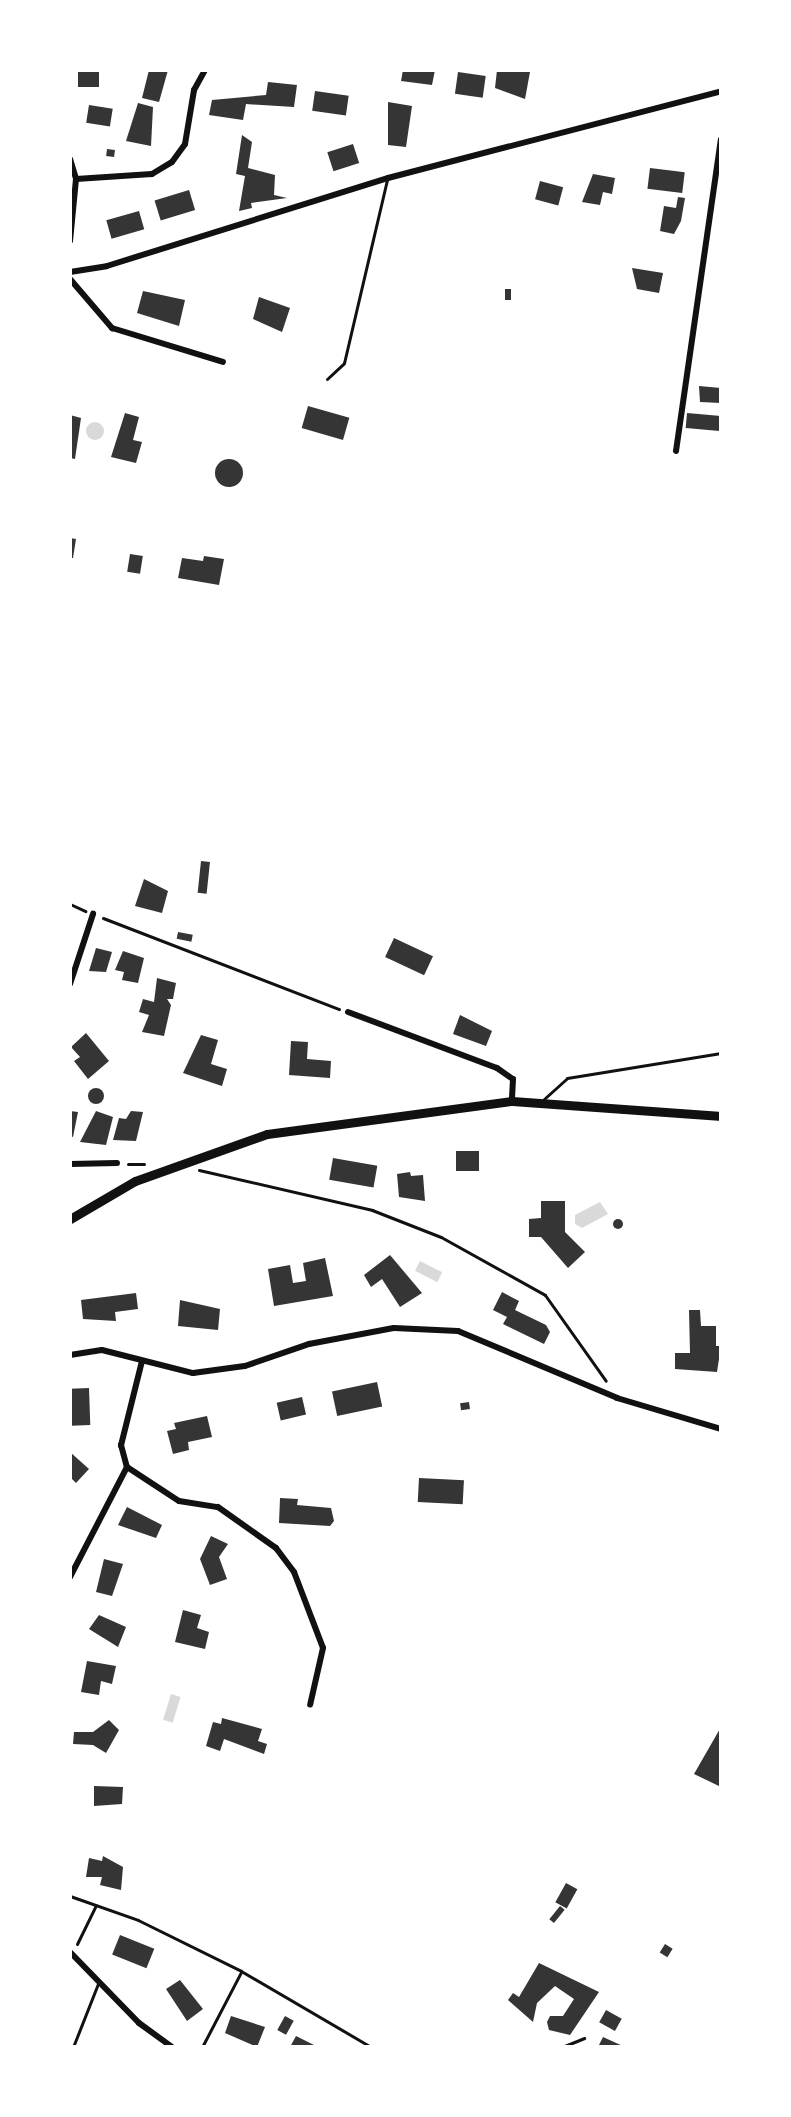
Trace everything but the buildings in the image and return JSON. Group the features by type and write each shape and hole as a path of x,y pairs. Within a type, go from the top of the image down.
{"main road":[{"path":"70,1219 135,1181 267,1134 512,1101 721,1116"}],"street":[{"path":"76,179 152,174 172,162 185,144 194,90 205,70"},
{"path":"70,272 107,266 388,178 721,91"},
{"path":"676,451 721,139"},
{"path":"70,159 76,179 70,241"},
{"path":"70,279 112,328 223,362"},
{"path":"70,984 93,914"},
{"path":"348,1012 497,1068 513,1079 512,1101"},
{"path":"70,1164 117,1163"},
{"path":"70,1355 102,1350 193,1373 245,1366 309,1344 394,1328 458,1331 617,1398 721,1429"},
{"path":"142,1361 121,1445 127,1467 179,1501 218,1507 285,1560 323,1648 310,1705"},
{"path":"70,1577 127,1467"},
{"path":"71,1953 139,2023 172,2047"}],"lane":[{"path":"327,379 344,363 388,178"},
{"path":"541,1102 567,1078 721,1053"},
{"path":"73,2047 99,1981"},
{"path":"562,2047 584,2038"}],"path":[{"path":"70,904 348,1012"},
{"path":"117,1163 147,1164"},
{"path":"177,1166 372,1210 441,1237 545,1295 617,1398"},
{"path":"70,1896 241,1971 371,2047"},
{"path":"71,1953 96,1905"},
{"path":"202,2047 241,1971"}],"shaded area":[{"path":"91,422 99,422 104,431 102,438 91,440 86,435 86,427"},
{"path":"600,1202 608,1214 582,1228 575,1224 575,1215"},
{"path":"420,1261 442,1272 437,1282 415,1271"},
{"path":"171,1694 181,1697 173,1723 163,1720"}]}
